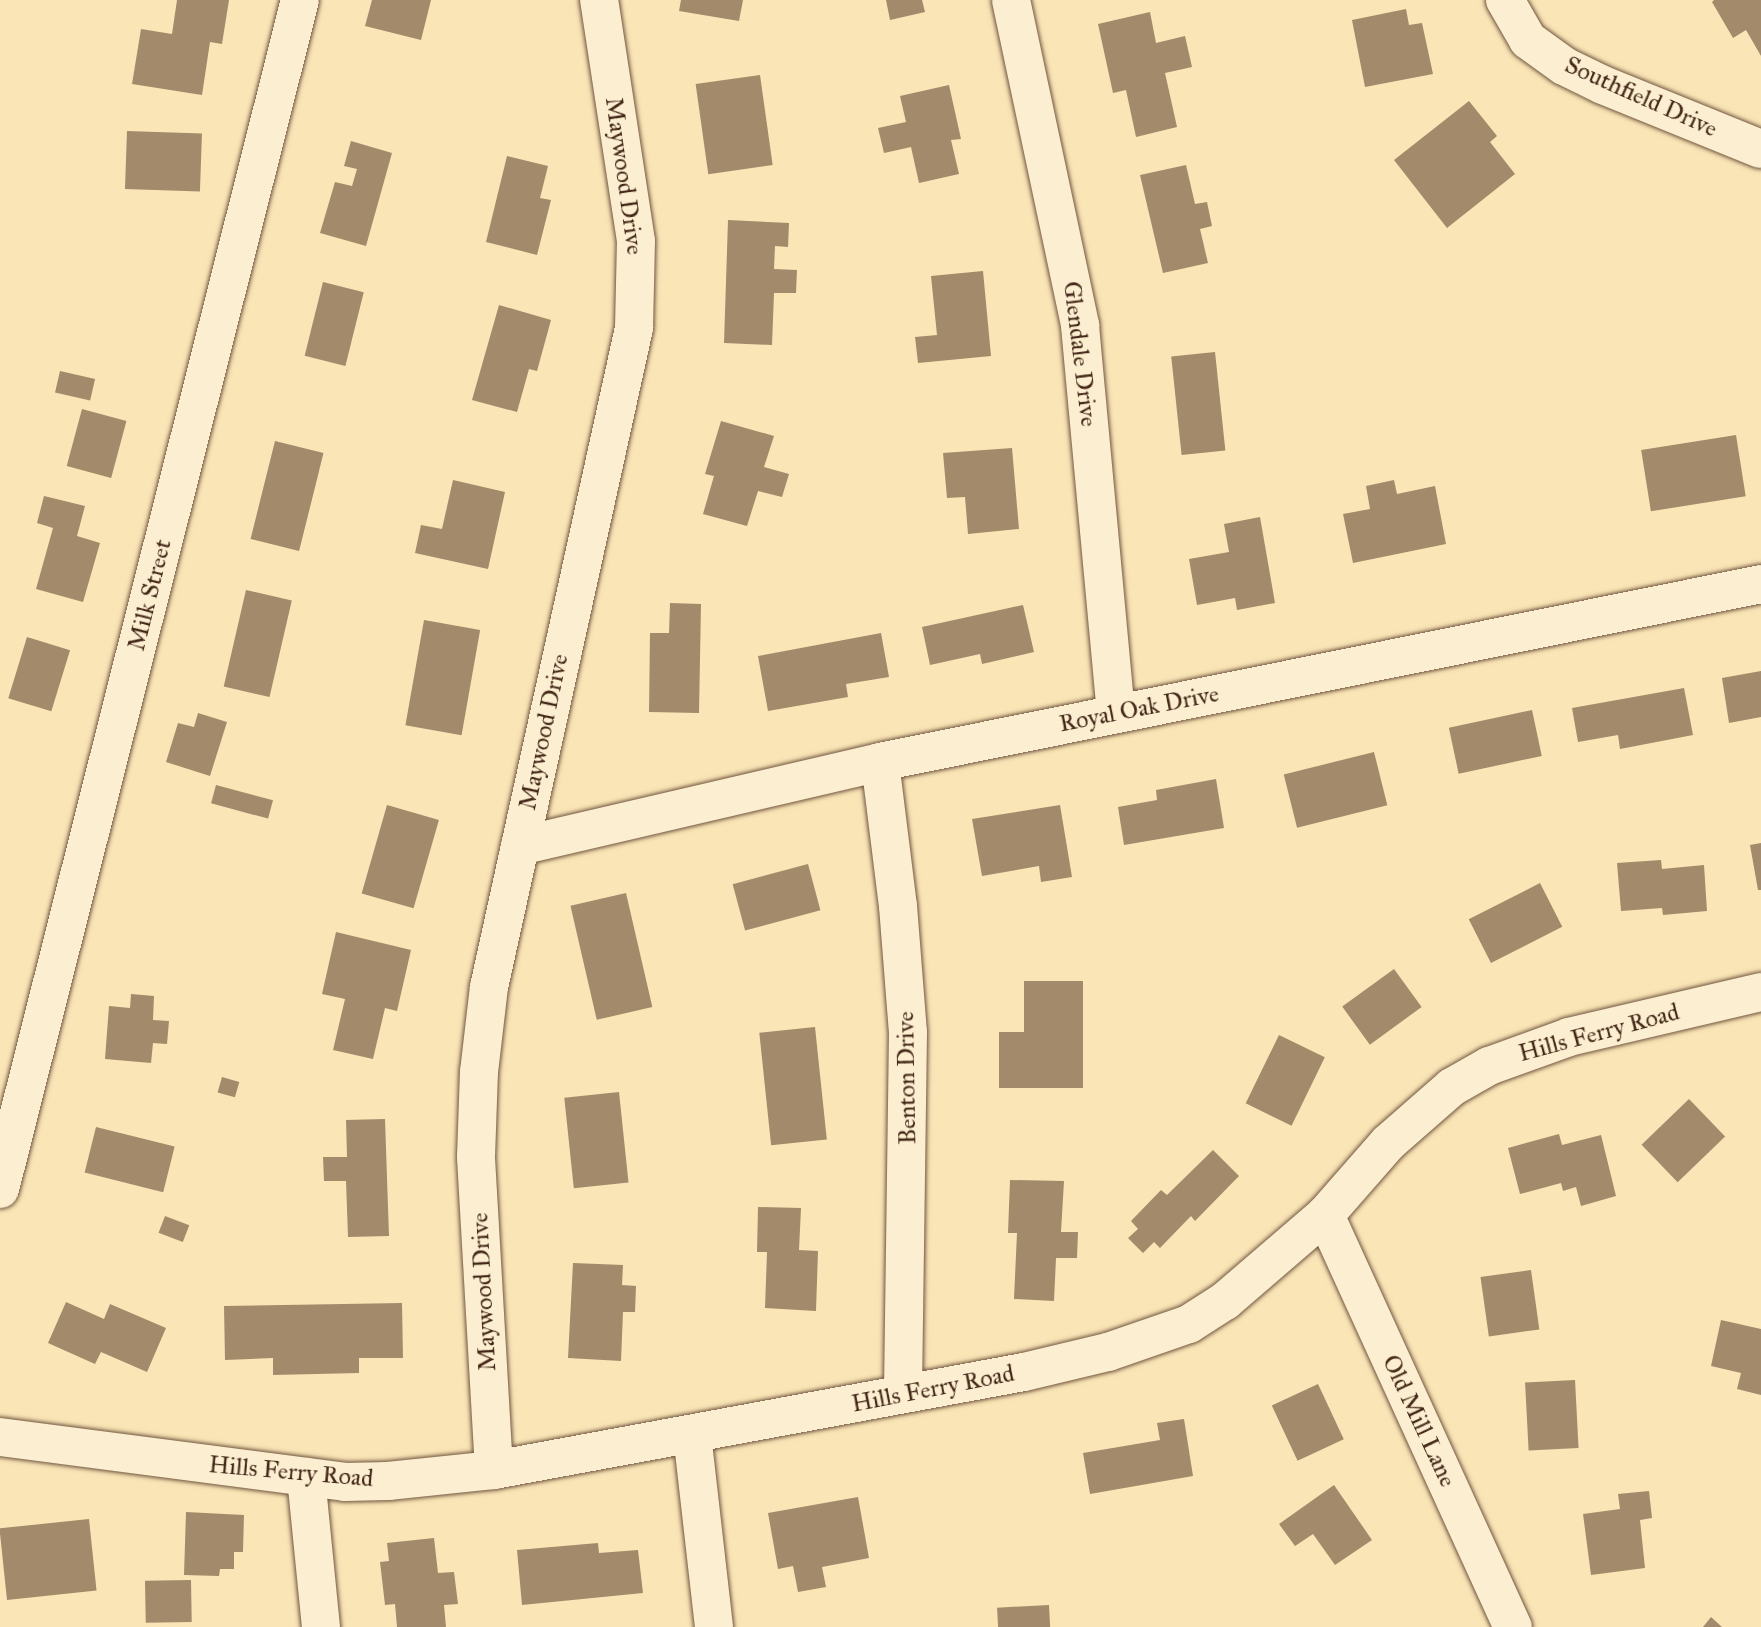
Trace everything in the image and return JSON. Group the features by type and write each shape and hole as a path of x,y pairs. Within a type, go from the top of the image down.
{"street":[{"name":"Milk Street","path":"0,1189 300,0"},
{"name":"Maywood Drive","path":"494,1470 476,1157 479,1072 489,987 634,328 636,241 598,0"},
{"name":"Glendale Drive","path":"1011,0 1080,326 1116,713"},
{"name":"Southfield Drive","path":"1505,0 1528,40 1564,66 1603,86 1761,149"},
{"name":"Royal Oak Drive","path":"520,846 880,762 1761,584"},
{"name":"Benton Drive","path":"880,762 898,905 908,1032 903,1394"},
{"name":"Hills Ferry Road","path":"0,1437 345,1482 388,1481 494,1470 903,1394 1108,1352 1189,1324 1225,1301 1325,1215 1388,1143 1452,1087 1489,1066 1569,1037 1761,992"},
{"name":"Old Mill Lane","path":"1325,1215 1513,1627"},
{"path":"692,1434 714,1627"},
{"path":"306,1477 320,1627"}],"building":[{"path":"177,0 229,0 222,44 210,42 202,95 132,84 141,29 172,34"},
{"path":"372,0 431,0 421,40 365,26"},
{"path":"681,0 743,0 739,21 679,11"},
{"path":"886,0 922,0 925,12 890,20"},
{"path":"1761,0 1761,56 1746,30 1733,38 1712,2"},
{"path":"1406,9 1409,25 1422,23 1433,74 1365,87 1352,20"},
{"path":"1150,12 1156,43 1185,36 1192,67 1165,73 1177,127 1136,137 1126,90 1113,93 1098,24"},
{"path":"760,75 773,165 708,174 696,84"},
{"path":"949,85 961,139 951,140 959,174 919,183 911,147 884,153 878,128 906,122 900,96"},
{"path":"1469,101 1497,136 1490,142 1515,174 1447,228 1394,160"},
{"path":"127,131 202,134 200,192 125,189"},
{"path":"351,141 392,153 366,246 320,233 335,182 352,186 357,169 344,166"},
{"path":"507,156 548,166 540,198 551,200 537,255 486,242"},
{"path":"1186,165 1195,204 1207,202 1212,226 1200,229 1208,263 1163,273 1140,175"},
{"path":"728,220 789,223 788,247 775,246 774,269 797,270 796,293 774,293 772,345 724,343"},
{"path":"983,271 991,356 918,363 915,337 937,335 931,276"},
{"path":"323,282 364,292 345,366 305,356"},
{"path":"499,305 551,320 537,371 529,369 517,412 472,400"},
{"path":"1215,352 1225,450 1182,455 1171,357"},
{"path":"60,371 95,379 90,401 55,392"},
{"path":"82,409 126,421 111,478 67,466"},
{"path":"721,421 774,436 764,467 789,474 782,497 758,491 747,526 703,514 714,476 705,474"},
{"path":"1736,435 1746,496 1651,511 1641,450"},
{"path":"275,441 324,453 299,551 251,539"},
{"path":"1012,448 1019,529 968,534 965,497 947,498 943,453"},
{"path":"453,480 505,492 488,569 415,553 421,525 442,529"},
{"path":"1394,480 1397,494 1435,486 1446,544 1353,563 1343,514 1370,509 1366,486"},
{"path":"44,496 85,506 77,536 100,543 83,602 36,589 53,528 37,523"},
{"path":"1260,517 1275,603 1237,610 1235,598 1197,605 1189,559 1229,552 1224,524"},
{"path":"246,590 292,601 270,697 224,686"},
{"path":"670,603 701,604 699,713 649,712 650,633 669,633"},
{"path":"1023,605 1034,652 982,664 980,654 930,665 922,627"},
{"path":"424,620 480,630 462,735 405,725"},
{"path":"881,633 889,677 846,684 848,697 768,711 758,656"},
{"path":"27,637 70,650 51,711 8,698"},
{"path":"1761,671 1761,717 1729,723 1722,678"},
{"path":"1684,688 1693,735 1620,749 1618,735 1578,742 1572,708"},
{"path":"1532,710 1542,756 1459,774 1449,728"},
{"path":"198,713 227,722 210,776 166,762 178,723 194,727"},
{"path":"1374,752 1387,805 1297,828 1284,774"},
{"path":"1216,779 1224,828 1124,845 1118,807 1157,800 1156,790"},
{"path":"216,785 273,800 268,819 211,803"},
{"path":"387,805 439,820 414,908 362,893"},
{"path":"1060,805 1072,877 1041,882 1039,866 982,876 972,819"},
{"path":"1761,843 1761,890 1758,890 1750,845"},
{"path":"1661,860 1662,869 1704,865 1707,911 1663,915 1662,908 1621,911 1617,863"},
{"path":"808,864 820,910 745,931 733,884"},
{"path":"1540,883 1562,927 1491,963 1469,919"},
{"path":"626,893 652,1007 597,1020 570,906"},
{"path":"336,932 411,950 397,1011 385,1008 373,1059 333,1050 345,999 322,994"},
{"path":"1394,969 1422,1007 1370,1045 1342,1007"},
{"path":"1024,981 1083,981 1083,1088 999,1088 999,1032 1024,1032"},
{"path":"131,994 154,996 153,1020 169,1021 167,1044 153,1043 151,1063 105,1059 109,1006 130,1008"},
{"path":"815,1027 827,1139 771,1145 759,1033"},
{"path":"1279,1035 1325,1057 1292,1126 1246,1103"},
{"path":"222,1077 239,1082 235,1097 218,1092"},
{"path":"619,1092 629,1183 574,1188 564,1098"},
{"path":"1689,1099 1725,1136 1678,1182 1642,1145"},
{"path":"385,1119 389,1236 348,1237 346,1181 324,1181 323,1157 347,1157 346,1120"},
{"path":"96,1127 175,1147 163,1192 85,1173"},
{"path":"1559,1134 1562,1145 1601,1135 1616,1196 1581,1206 1576,1187 1563,1191 1561,1183 1520,1194 1508,1148"},
{"path":"1213,1150 1239,1176 1195,1221 1191,1216 1160,1248 1154,1242 1143,1253 1128,1238 1138,1229 1131,1221 1161,1190 1167,1195"},
{"path":"1010,1180 1064,1181 1061,1232 1078,1232 1077,1258 1056,1258 1054,1301 1014,1299 1017,1233 1008,1233"},
{"path":"758,1207 801,1208 799,1250 818,1251 816,1311 765,1308 767,1252 757,1252"},
{"path":"165,1216 189,1225 183,1242 159,1233"},
{"path":"573,1263 623,1265 622,1285 636,1286 635,1312 623,1312 621,1361 568,1358"},
{"path":"1531,1270 1539,1329 1489,1337 1480,1277"},
{"path":"66,1302 104,1319 110,1304 166,1328 147,1372 101,1352 95,1364 48,1343"},
{"path":"402,1303 403,1358 359,1358 359,1373 273,1375 273,1358 225,1360 224,1306"},
{"path":"1721,1320 1761,1329 1761,1395 1737,1389 1741,1373 1711,1366"},
{"path":"1575,1380 1579,1448 1529,1451 1525,1383"},
{"path":"1318,1384 1344,1439 1298,1461 1272,1406"},
{"path":"1184,1419 1193,1476 1090,1494 1083,1453 1160,1440 1157,1423"},
{"path":"1334,1485 1372,1540 1335,1565 1313,1534 1295,1546 1279,1524"},
{"path":"1649,1491 1652,1518 1640,1520 1645,1568 1591,1575 1583,1514 1620,1509 1618,1494"},
{"path":"858,1497 869,1558 822,1567 826,1587 798,1592 793,1566 778,1569 768,1513"},
{"path":"186,1512 244,1515 243,1552 234,1552 234,1569 220,1569 219,1576 184,1575"},
{"path":"89,1519 97,1591 7,1600 0,1528"},
{"path":"434,1538 438,1573 454,1572 458,1604 444,1605 446,1627 397,1627 395,1604 385,1605 380,1562 389,1561 387,1543"},
{"path":"598,1543 599,1553 638,1550 643,1593 522,1605 517,1550"},
{"path":"191,1580 192,1622 146,1623 145,1581"},
{"path":"1049,1605 1050,1627 998,1627 997,1608"},
{"path":"1711,1617 1722,1627 1703,1627"}]}
